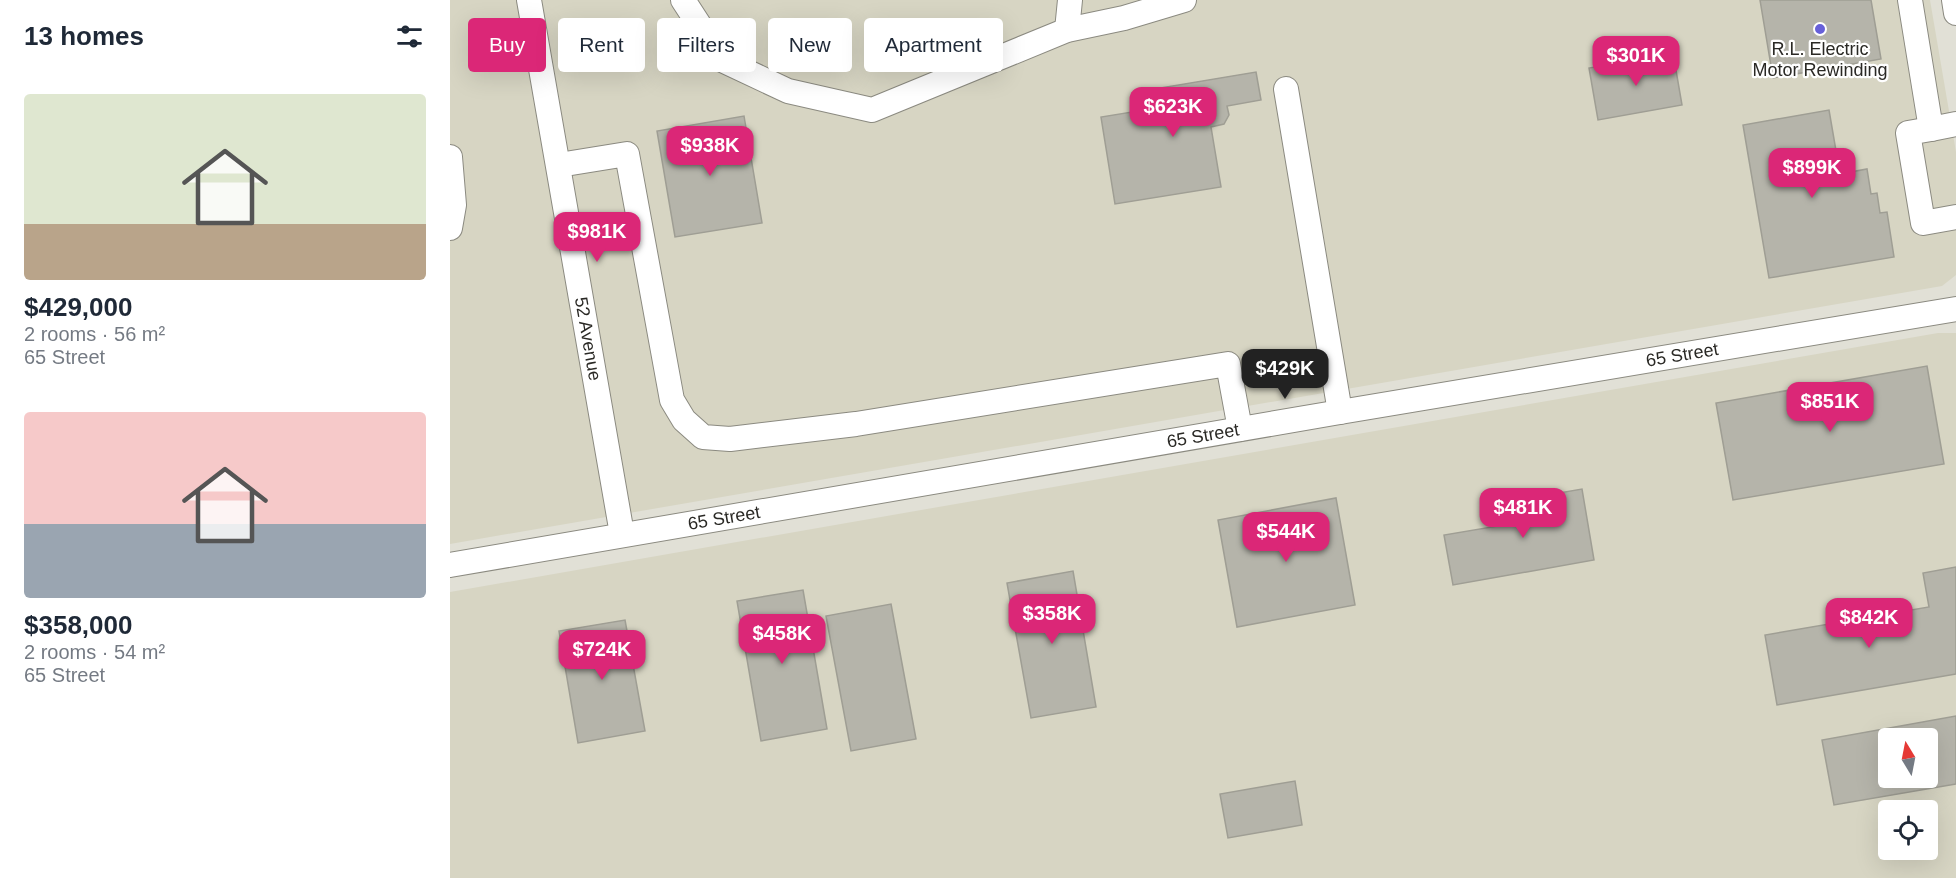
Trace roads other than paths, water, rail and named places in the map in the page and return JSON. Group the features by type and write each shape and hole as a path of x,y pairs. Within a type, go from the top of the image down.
{"street":[{"name":"52 Avenue","path":"529,0 622,534"},
{"path":"683,0 722,60 788,91 872,110 1067,30 1124,18 1184,0"},
{"path":"1067,30 1070,0"},
{"path":"1910,0 1931,129"},
{"path":"1954,0 1956,13"},
{"path":"1286,89 1340,412"},
{"path":"1956,124 1908,133 1923,223 1956,217"},
{"path":"559,165 627,154 672,400 684,420 703,437 730,439 856,424 1228,364 1240,429"},
{"path":"450,157 454,205 450,228"},
{"name":"65 Street","path":"450,565 1956,309"}],"place":[{"name":"R.L. Electric Motor Rewinding","path":"1820,29"}]}
